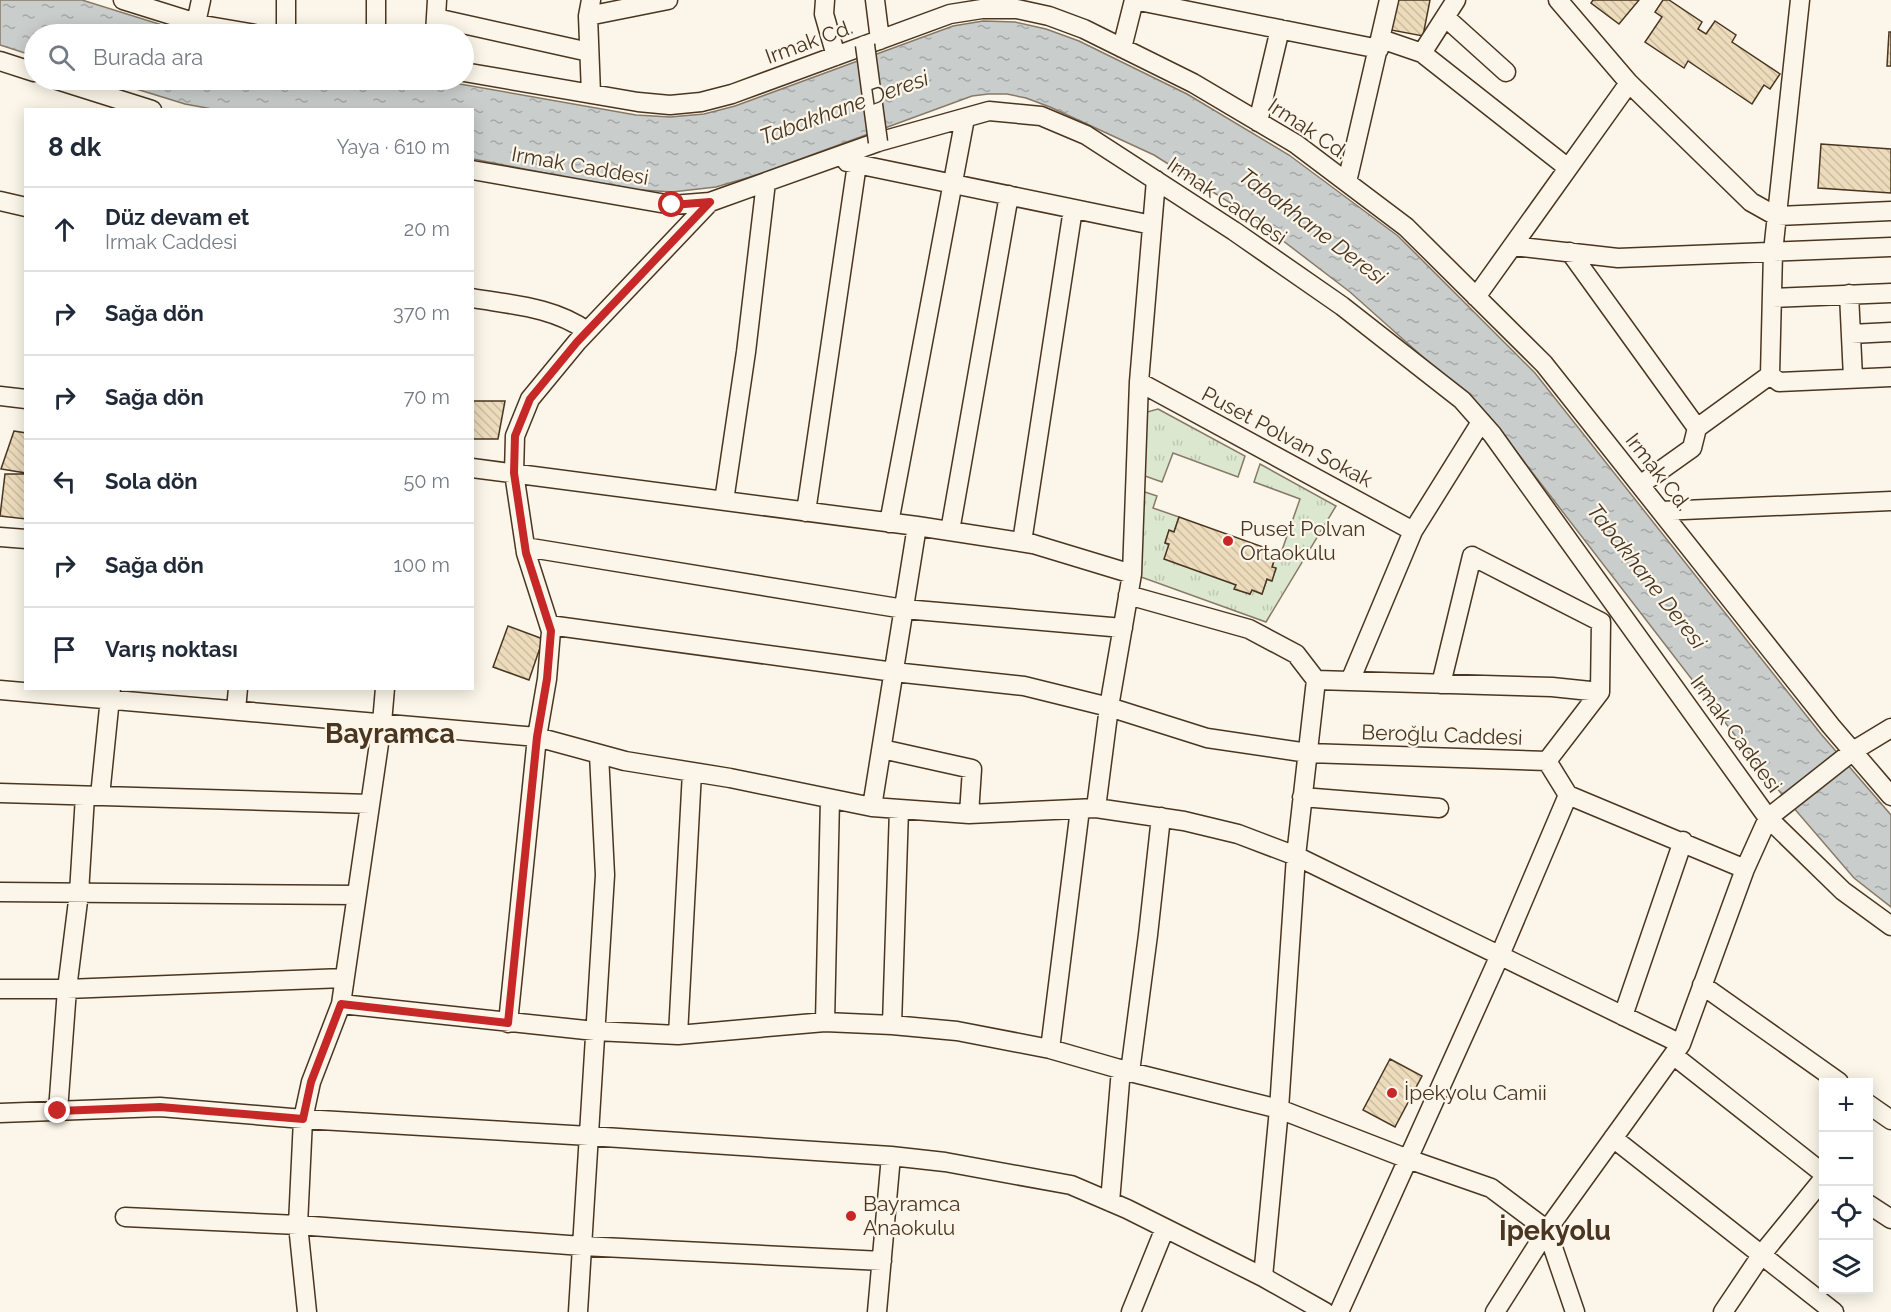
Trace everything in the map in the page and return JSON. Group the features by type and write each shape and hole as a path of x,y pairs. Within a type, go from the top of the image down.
{"street":[{"path":"196,23 201,0"},
{"path":"285,24 286,0"},
{"path":"376,0 376,24"},
{"path":"591,94 589,8 668,0"},
{"path":"825,0 824,14 836,56"},
{"path":"875,0 872,42 878,142"},
{"path":"1122,48 1134,0 1280,29 1422,52 1568,168"},
{"path":"1347,182 1389,0"},
{"path":"1422,52 1456,0"},
{"path":"1558,0 1629,83 1751,202 1776,216 1891,211"},
{"path":"1770,375 1773,252 1800,0"},
{"path":"135,2 201,24"},
{"name":"Irmak Cd.","path":"474,74 638,102 670,105 702,102 732,94 950,14 989,4 1049,16 1084,29 1193,83 1296,144 1406,227 1544,364 1849,754 1891,796"},
{"path":"1445,17 1506,72"},
{"path":"436,18 463,24"},
{"path":"474,26 589,52"},
{"path":"1258,122 1280,29"},
{"path":"0,61 24,69"},
{"path":"1476,297 1629,83"},
{"path":"89,90 146,108"},
{"name":"Irmak Caddesi","path":"474,170 672,205 710,202 878,142 989,111 1041,116 1086,135 1342,306 1462,400 1492,434 1774,814"},
{"path":"889,523 964,118"},
{"path":"830,159 1152,225"},
{"path":"806,512 857,164"},
{"path":"1050,1049 1088,809 1109,707 1132,574 1139,382 1155,180"},
{"path":"724,501 746,352 766,182"},
{"path":"950,531 1009,195"},
{"path":"0,201 24,207"},
{"path":"508,1023 537,737 547,679 551,631 525,547 514,473 515,436 530,399 588,331 710,202"},
{"path":"1022,542 1073,209"},
{"path":"1513,246 1618,258 1891,247"},
{"path":"1570,252 1696,428"},
{"path":"1772,298 1891,293"},
{"path":"1849,294 1853,378"},
{"path":"474,298 536,309 572,320 588,331"},
{"path":"1851,334 1891,332"},
{"path":"1640,485 1692,448 1696,428 1770,375"},
{"path":"1770,375 1779,382 1891,376"},
{"name":"Puset Polvan Sokak","path":"1139,382 1413,531"},
{"path":"0,396 24,399"},
{"path":"1350,681 1413,531 1481,422"},
{"path":"474,468 917,526 1022,542 1132,574"},
{"path":"1660,511 1891,501"},
{"path":"872,807 917,526"},
{"path":"0,537 24,539"},
{"path":"525,547 904,609 1123,628"},
{"path":"1441,684 1472,556 1601,622 1600,692 1547,761"},
{"path":"1128,595 1249,629 1296,654 1316,680 1296,856 1279,1109 1263,1277"},
{"name":"Beroğlu Caddesi","path":"549,625 894,672 1024,686 1109,707 1208,738 1308,753 1547,761 1568,795"},
{"path":"1316,680 1552,687 1600,692"},
{"path":"0,690 110,694 236,710 537,737 625,761 872,807 969,814 1088,809 1161,817 1238,834 1296,856 1623,1016 1677,1050 1819,1172"},
{"path":"236,710 238,690"},
{"path":"306,1312 298,1225 303,1119 311,1082 341,1004 385,690"},
{"path":"58,1111 67,989 93,796 110,694"},
{"path":"1495,1312 1547,1230 1677,1050 1745,869 1774,814 1849,754 1891,728"},
{"path":"882,749 972,769 969,814"},
{"path":"578,1312 604,875 599,754"},
{"path":"678,1035 692,772"},
{"path":"0,793 370,804"},
{"path":"1339,1312 1500,955 1568,795 1745,869"},
{"path":"1302,797 1439,808"},
{"path":"825,1022 830,799"},
{"path":"892,1025 899,809"},
{"path":"1774,814 1843,891 1891,926"},
{"path":"1110,1202 1125,1070 1148,935 1161,817"},
{"path":"1623,1016 1683,842"},
{"path":"0,892 357,895"},
{"path":"0,989 67,989 344,978"},
{"path":"1702,985 1832,1078"},
{"path":"341,1004 508,1023 595,1031 678,1035 825,1022 892,1025 957,1032 1050,1049 1279,1109 1408,1159 1491,1188 1547,1230 1575,1312"},
{"path":"0,1113 160,1107 303,1119 891,1156 945,1162 1071,1185 1165,1228 1263,1277 1325,1312"},
{"path":"1873,1107 1891,1120"},
{"path":"1613,1138 1834,1312"},
{"path":"877,1312 891,1156"},
{"path":"1723,1312 1762,1254 1819,1182"},
{"path":"1873,1207 1891,1219"},
{"path":"125,1217 298,1225 582,1246 882,1261"},
{"path":"1131,1312 1165,1228"}],"green space":[{"path":"1158,409 1245,456 1238,477 1173,453 1162,482 1142,475 1143,423 1147,412"},
{"path":"1260,464 1336,506 1266,622 1141,577 1142,491 1157,496 1153,508 1179,517 1174,532 1169,531 1165,543 1236,585 1235,589 1250,594 1252,590 1262,594 1267,579 1271,581 1276,569 1272,567 1277,552 1281,553 1300,499 1254,482"}],"water":[{"path":"0,0 82,0 159,24 24,24 24,53 0,45"},
{"name":"Tabakhane Deresi","path":"983,21 1015,22 1046,29 1079,41 1187,94 1289,155 1398,236 1535,373 1821,734 1891,815 1891,907 1854,878 1768,778 1488,415 1350,292 1248,214 1154,155 1026,98 1007,94 988,94 972,96 757,175 716,187 672,192 627,189 474,159 474,108 207,108 140,90 474,90 474,87 636,115 670,117 704,114 735,106 953,26"}],"building":[{"path":"1397,0 1430,0 1423,36 1391,30"},
{"path":"1593,0 1639,0 1619,24 1591,3"},
{"path":"1663,0 1669,0 1702,22 1698,29 1706,34 1715,21 1736,35 1732,42 1780,74 1770,89 1764,85 1752,104 1688,61 1684,68 1645,42 1662,17 1655,12"},
{"path":"1889,32 1891,32 1891,66 1887,66"},
{"path":"1821,144 1891,149 1891,193 1818,188"},
{"path":"474,401 505,401 498,439 474,439"},
{"path":"14,431 24,433 24,473 1,469"},
{"path":"5,474 24,474 24,519 0,516"},
{"path":"1179,517 1277,552 1272,567 1276,568 1272,581 1267,579 1262,594 1252,590 1250,594 1234,589 1236,585 1164,559 1169,544 1165,543 1169,530 1174,532"},
{"path":"508,626 543,639 529,680 493,667"},
{"name":"İpekyolu Camii","path":"1390,1059 1422,1076 1395,1127 1363,1110"}],"place":[{"name":"Puset Polvan Ortaokulu","path":"1228,541"},
{"name":"İpekyolu Camii","path":"1392,1093"},
{"name":"Bayramca Anaokulu","path":"851,1216"}],"district":[{"name":"Bayramca","path":"390,734"},
{"name":"İpekyolu","path":"1555,1231"}],"route":[{"path":"58,1111 160,1107 303,1119 311,1082 341,1004 508,1023 537,737 547,679 551,631 526,553 514,473 515,436 530,399 577,342 710,202 672,205"}]}
